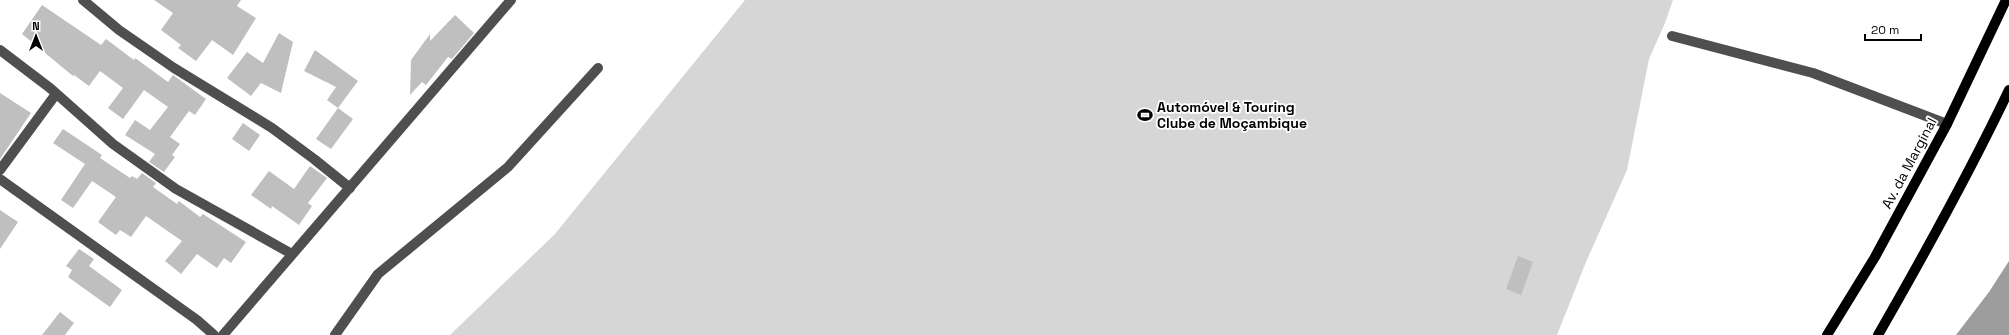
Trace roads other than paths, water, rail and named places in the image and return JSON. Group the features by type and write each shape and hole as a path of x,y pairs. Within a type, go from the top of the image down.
{"main road":[{"name":"Av. da Marginal","path":"1828,335 1874,257 1947,124 2006,0"},
{"path":"1878,335 1929,246 1987,137 2009,90"}],"street":[{"path":"84,0 119,30 174,68 272,128 350,188"},
{"path":"223,335 511,0"},
{"path":"1672,36 1813,73 1947,124"},
{"path":"0,50 56,94 113,144 176,189 292,254"},
{"path":"335,335 378,274 508,166 598,68"},
{"path":"0,170 56,94"},
{"path":"0,179 55,220 87,240 214,335"}],"place":[{"name":"Automóvel & Touring Clube de Moçambique","path":"1145,115"}]}
